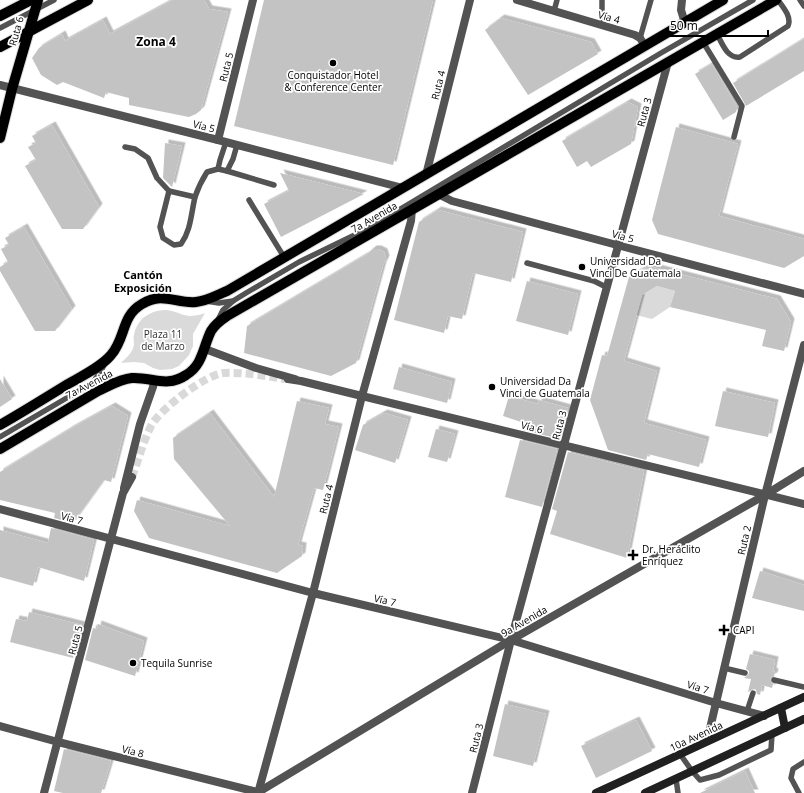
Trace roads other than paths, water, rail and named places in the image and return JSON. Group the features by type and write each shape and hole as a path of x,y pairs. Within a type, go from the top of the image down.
{"main road":[{"path":"0,16 31,0"},
{"name":"Ruta 6","path":"0,138 12,89 38,0"},
{"path":"0,47 88,0"},
{"name":"7a Avenida","path":"0,425 89,372 106,360 115,350 125,322 130,314 141,304 157,298 165,297 187,302 195,302 227,291 403,188 643,42 685,23 724,0"},
{"name":"7a Avenida","path":"0,449 98,391 118,382 133,378 154,381 172,381 186,376 201,360 212,330 217,323 238,309 777,0"},
{"name":"10a Avenida","path":"596,793 804,697"},
{"path":"781,708 785,728"},
{"path":"645,793 804,719"}],"street":[{"name":"Ruta 5","path":"222,141 254,0"},
{"name":"Ruta 4","path":"426,174 470,0"},
{"name":"Vía 4","path":"517,0 628,32 643,42"},
{"path":"682,0 681,10 685,23"},
{"name":"Ruta 3","path":"472,793 606,287 668,62"},
{"name":"Vía 5","path":"0,85 403,188"},
{"name":"Vía 5","path":"438,194 452,201 804,294"},
{"name":"Ruta 4","path":"258,793 313,592 362,396 411,221 412,209"},
{"name":"Ruta 2","path":"708,741 765,495 804,345"},
{"name":"Vía 6","path":"205,348 256,368 301,381 804,504"},
{"name":"Vía 6","path":"288,379 301,381"},
{"name":"Ruta 5","path":"44,793 112,539 140,424 154,381"},
{"name":"9a Avenida","path":"258,793 512,640 765,495 804,471"},
{"name":"Ruta 5","path":"123,493 132,477"},
{"name":"Vía 7","path":"0,509 313,592 512,640 716,703 764,716"},
{"name":"Vía 8","path":"0,726 258,793"}],"lane":[{"path":"0,28 54,0"},
{"path":"554,11 557,0"},
{"path":"602,0 602,25"},
{"path":"643,42 651,0"},
{"path":"217,323 223,310 234,301 299,262 367,230 661,53 753,0"},
{"path":"717,34 730,56 735,58 740,57 788,26 790,22 788,17 777,0"},
{"path":"800,0 804,6"},
{"path":"703,42 742,106 734,136"},
{"path":"218,169 222,141"},
{"path":"227,171 233,159 237,145"},
{"path":"125,147 135,149 148,158 157,178 169,191 195,197"},
{"path":"169,191 160,228 163,238 174,245 181,244 187,236 195,197 201,180 207,172 218,169 274,185"},
{"path":"249,200 284,258"},
{"path":"527,263 594,281 606,287"},
{"path":"202,300 219,303 234,301"},
{"path":"94,382 106,360"},
{"path":"0,437 94,382 102,380 118,382"},
{"path":"724,668 745,673"},
{"path":"774,680 804,687"},
{"path":"747,711 753,693"},
{"path":"680,754 700,780 719,776 771,750 772,734"},
{"path":"799,793 791,778 793,769 804,762"},
{"path":"676,779 677,793"}],"tunnel":[{"path":"132,477 151,426 163,411 195,386 206,379 224,373 247,374 285,379"}],"place":[{"name":"Conquistador Hotel & Conference Center","path":"333,63"},
{"name":"Universidad Da Vinci De Guatemala","path":"582,267"},
{"name":"Universidad Da Vinci de Guatemala","path":"492,387"},
{"name":"Dr. Heráclito Enríquez","path":"633,555"},
{"name":"CAPI","path":"724,630"},
{"name":"Tequila Sunrise","path":"133,663"}],"district":[{"name":"Zona 4","path":"156,41"},
{"name":"Cantón Exposición","path":"143,280"}],"park label":[{"name":"Plaza 11 de Marzo","path":"163,340"}]}
